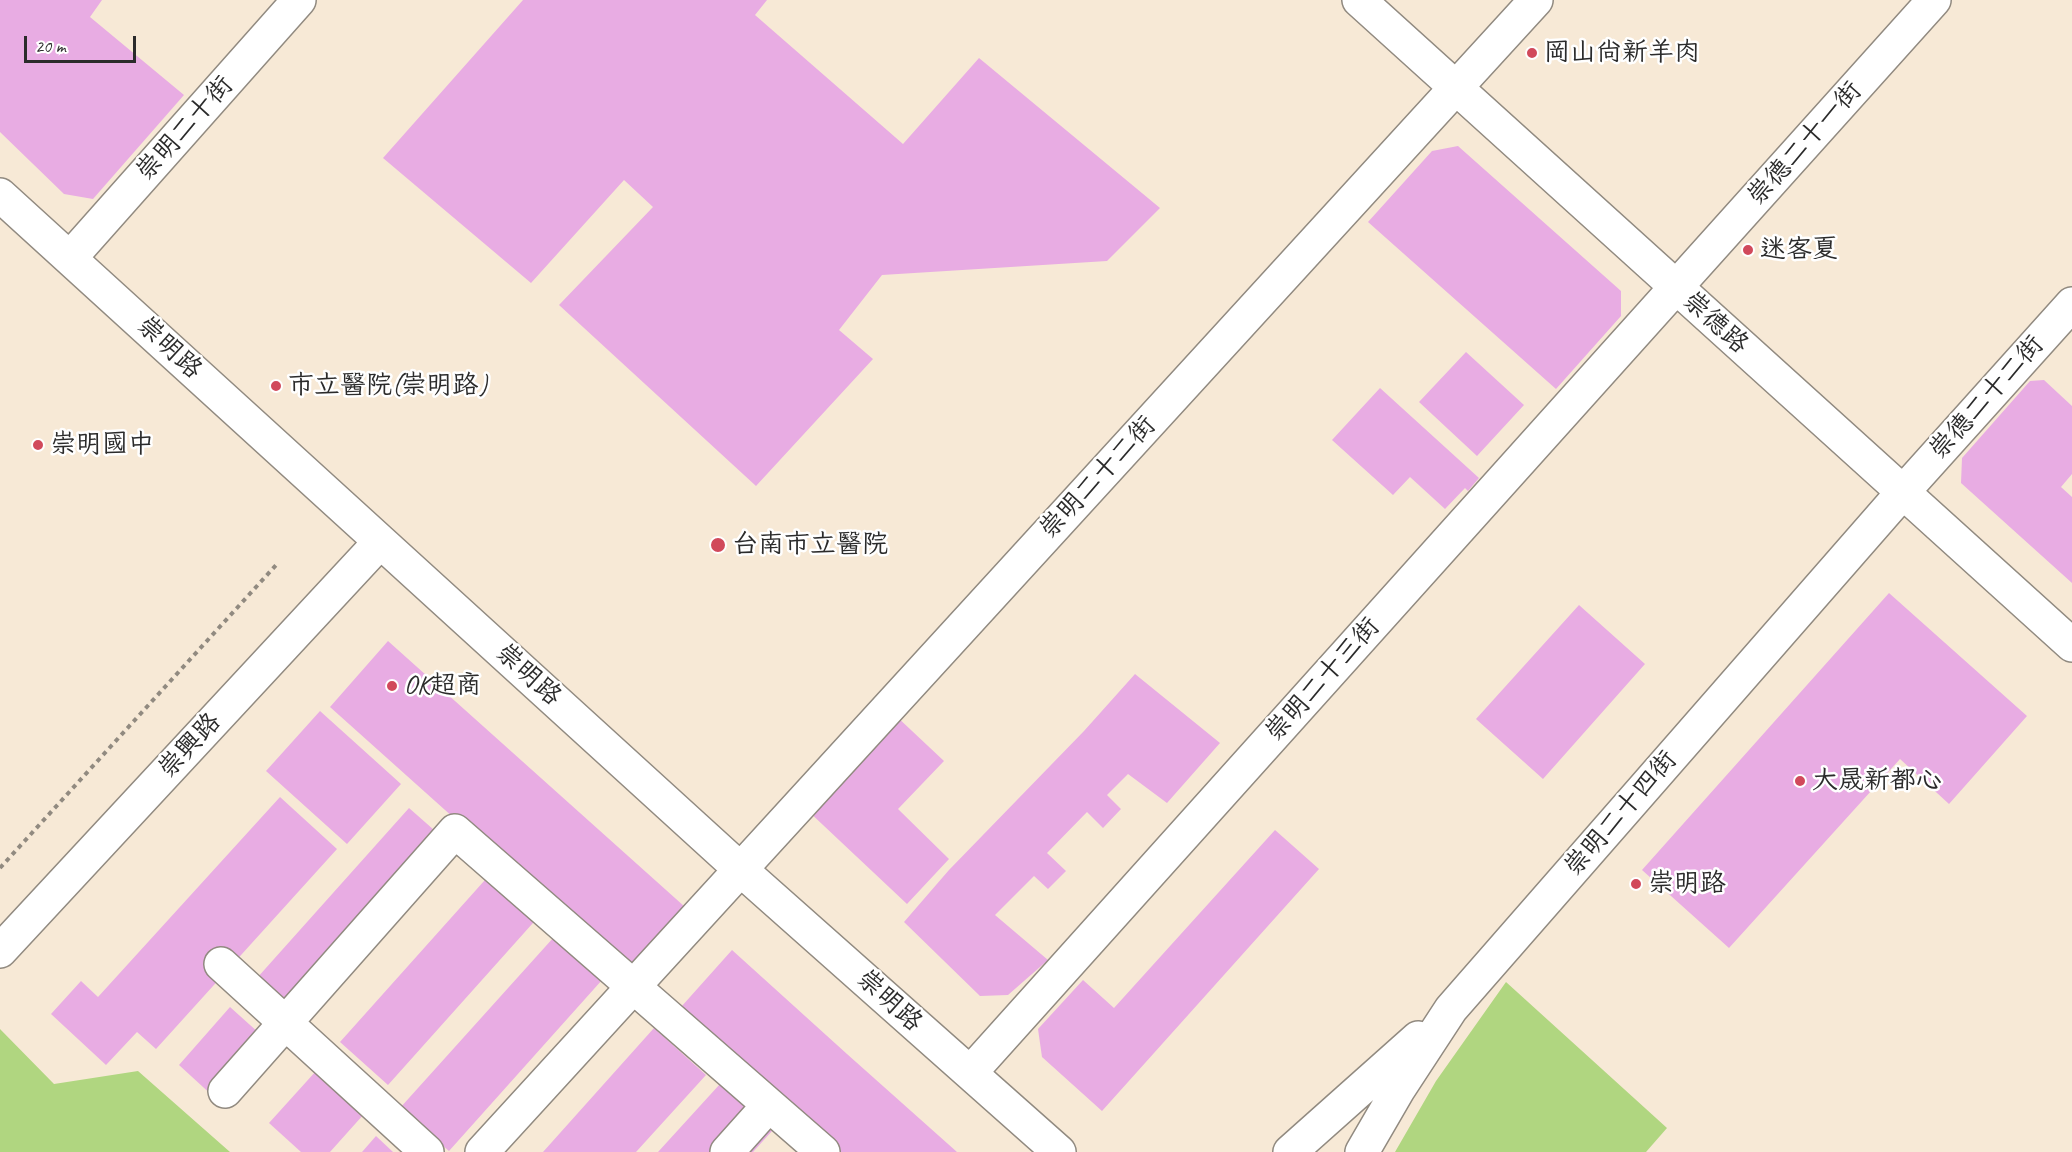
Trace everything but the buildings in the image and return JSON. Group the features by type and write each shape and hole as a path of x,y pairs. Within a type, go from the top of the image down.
{"street":[{"name":"崇明二十街","path":"70,258 299,0"},
{"name":"崇德路","path":"1359,0 2072,645"},
{"name":"崇明二十二街","path":"482,1152 1536,0"},
{"name":"崇德二十一街","path":"1676,287 1934,0"},
{"name":"崇明路","path":"0,195 740,869 1059,1152"},
{"name":"崇明二十三街","path":"970,1073 1676,287"},
{"name":"崇德二十二街","path":"1903,492 2072,304"},
{"name":"崇明二十四街","path":"1362,1152 1398,1090 1451,1009 1903,492"},
{"name":"崇興路","path":"0,951 380,542"},
{"path":"225,1091 455,831 823,1152"},
{"path":"221,964 427,1152"},
{"path":"1290,1152 1451,1009"},
{"path":"727,1152 769,1105"}],"path":[{"path":"0,868 277,564"}],"green space":[{"path":"1506,982 1667,1128 1646,1152 1395,1152 1436,1081"},
{"path":"0,1029 54,1084 138,1071 230,1152 0,1152"}],"place":[{"name":"岡山尚新羊肉","path":"1532,53"},
{"name":"迷客夏","path":"1748,250"},
{"name":"市立醫院(崇明路)","path":"276,386"},
{"name":"崇明國中","path":"38,445"},
{"name":"台南市立醫院","path":"718,545"},
{"name":"OK超商","path":"392,686"},
{"name":"大晟新都心","path":"1800,781"},
{"name":"崇明路","path":"1636,884"}]}
